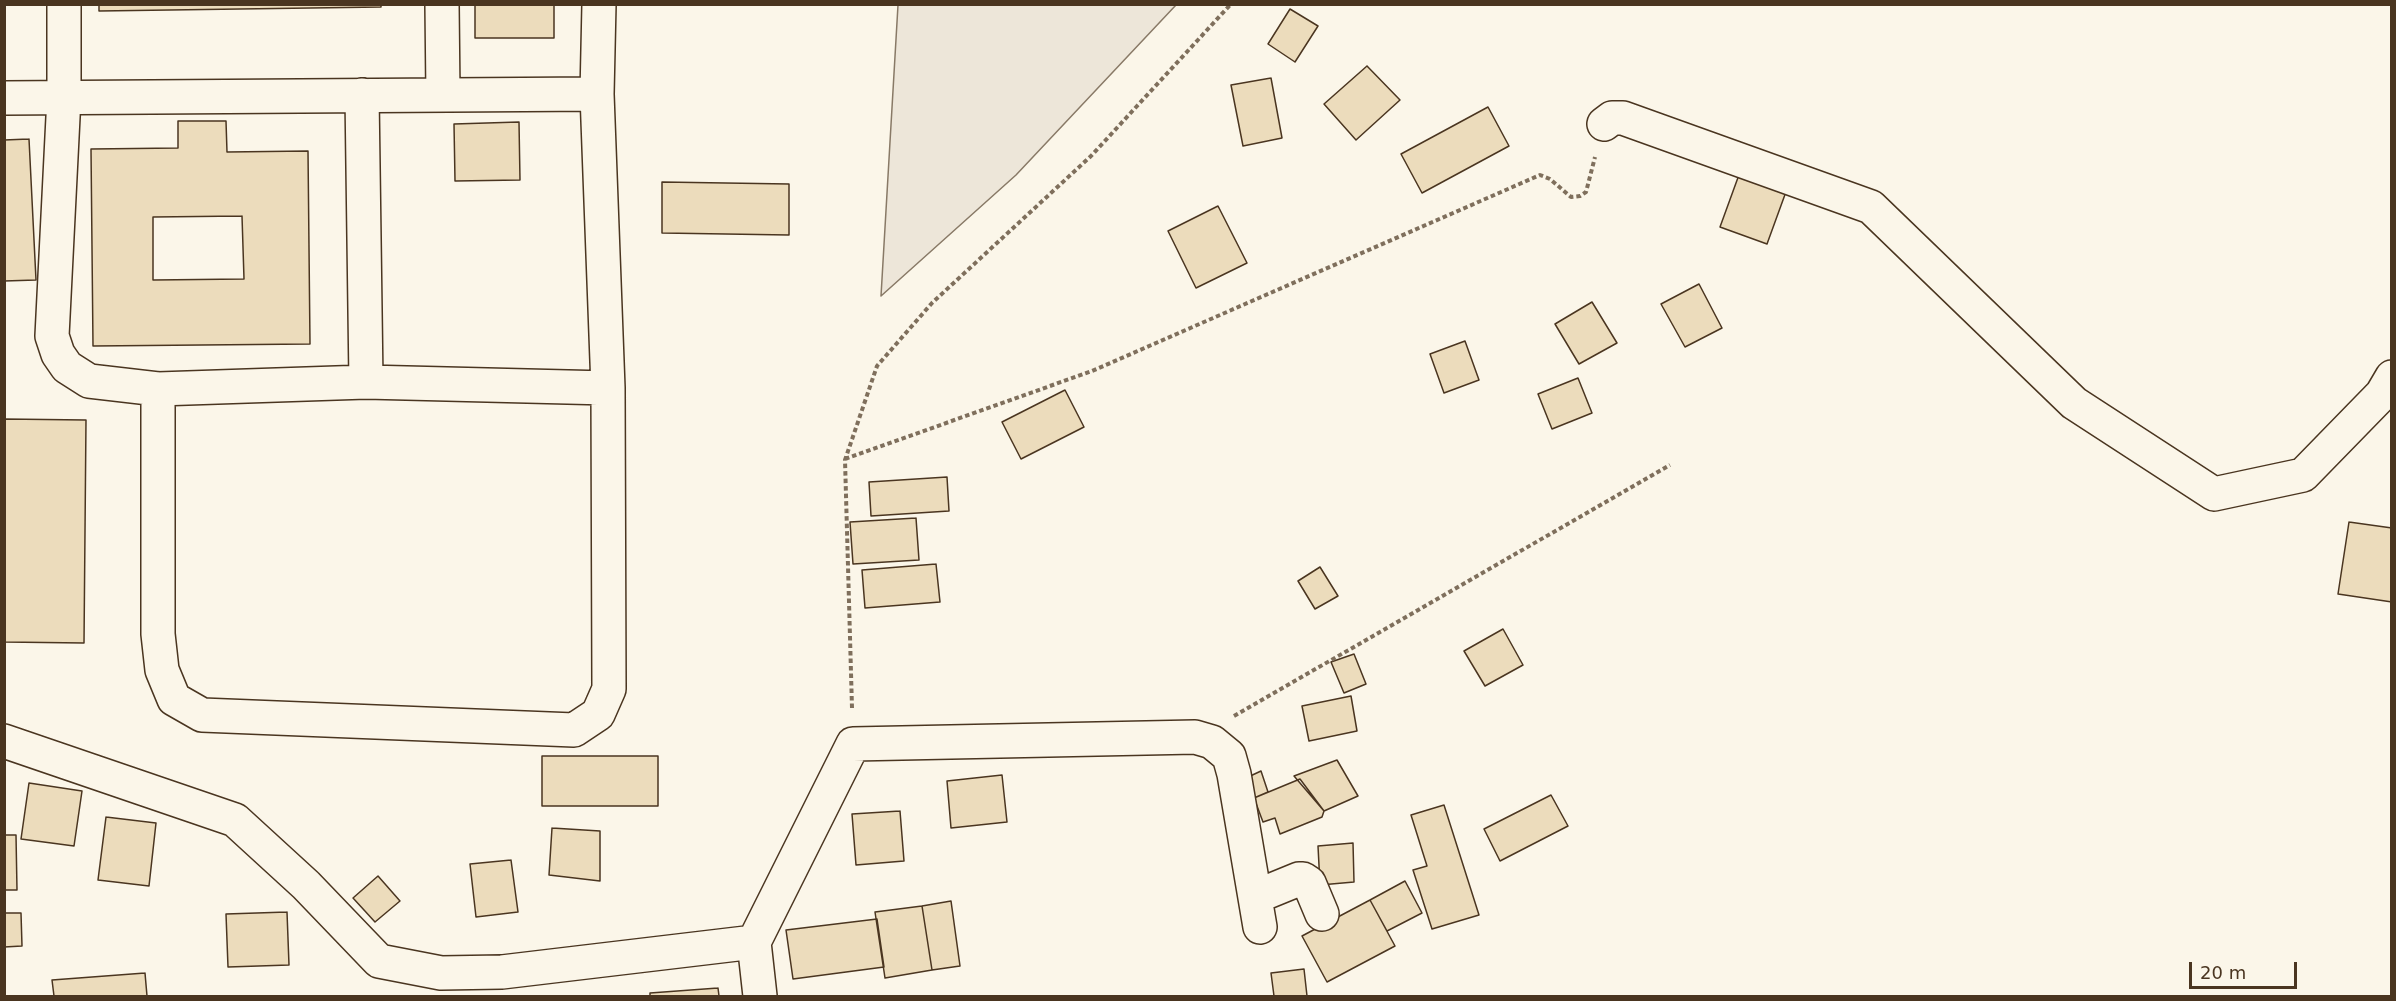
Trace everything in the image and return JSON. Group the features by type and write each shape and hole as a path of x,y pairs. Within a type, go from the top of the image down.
{"street":[{"path":"64,4 64,97 52,336 58,354 67,367 89,381 158,389 366,382 608,388"},
{"path":"442,4 443,95"},
{"path":"158,389 158,634 162,670 174,699 202,715 574,730 598,714 609,688 608,388 597,94 599,4"},
{"path":"4,98 597,94"},
{"path":"362,95 366,382"},
{"path":"1604,124 1612,118 1623,118 1871,207 2074,403 2214,494 2303,476 2388,390"},
{"path":"760,996 754,942 853,744 1195,737 1212,742 1229,756 1234,774 1257,912 1299,879 1303,879 1309,883 1322,914"},
{"path":"4,741 235,820 306,885 379,961 505,984 754,942"}],"path":[{"path":"853,744 844,460 877,366 932,303 1091,156 1231,4"},
{"path":"844,460 1092,371 1540,175 1550,179 1571,197 1580,196 1586,192 1604,124"},
{"path":"1212,742 1226,722 1240,711 1670,465"}],"shaded area":[{"path":"898,5 1176,5 1016,175 881,296"}],"building":[{"path":"99,4 381,4 381,7 99,11"},
{"path":"475,4 554,4 554,38 475,38"},
{"path":"1290,9 1318,26 1295,62 1268,44"},
{"path":"1367,66 1400,100 1356,140 1324,104"},
{"path":"1271,78 1282,138 1243,146 1231,85"},
{"path":"1488,107 1509,146 1422,193 1401,154"},
{"path":"178,121 226,121 227,152 308,151 310,344 93,346 91,149 178,148","holes":["242,216 244,279 153,280 153,217"]},
{"path":"519,122 520,180 455,181 454,124"},
{"path":"29,139 36,280 4,281 4,140"},
{"path":"1740,172 1787,189 1767,244 1720,227"},
{"path":"662,182 789,184 789,235 662,233"},
{"path":"1218,206 1247,263 1196,288 1168,231"},
{"path":"1699,284 1722,328 1685,347 1661,304"},
{"path":"1592,302 1617,343 1579,364 1555,324"},
{"path":"1465,341 1479,380 1444,393 1430,354"},
{"path":"1578,378 1592,413 1552,429 1538,394"},
{"path":"1065,390 1084,427 1021,459 1002,422"},
{"path":"4,419 86,420 84,643 4,642"},
{"path":"947,477 949,511 871,516 869,482"},
{"path":"916,518 919,560 853,564 850,522"},
{"path":"2349,522 2392,528 2392,602 2338,594"},
{"path":"936,564 940,602 865,608 862,570"},
{"path":"1320,567 1338,596 1315,609 1298,581"},
{"path":"1503,629 1523,665 1485,686 1464,651"},
{"path":"1354,654 1366,684 1344,693 1331,662"},
{"path":"1351,696 1357,731 1309,741 1302,706"},
{"path":"542,756 658,756 658,806 542,806"},
{"path":"1337,760 1358,796 1324,811 1294,776"},
{"path":"1261,771 1268,792 1254,798 1246,778"},
{"path":"1002,775 1007,822 951,828 947,781"},
{"path":"1300,779 1324,811 1322,817 1280,834 1275,818 1263,822 1254,798"},
{"path":"29,783 82,791 74,846 21,839"},
{"path":"1551,795 1568,826 1500,861 1484,829"},
{"path":"1444,805 1479,915 1432,929 1413,870 1427,866 1411,815"},
{"path":"900,811 904,861 856,865 852,814"},
{"path":"106,817 156,823 149,886 98,880"},
{"path":"552,828 600,831 600,881 549,875"},
{"path":"4,835 16,835 17,890 4,890"},
{"path":"1353,843 1354,882 1320,885 1318,846"},
{"path":"511,860 518,912 476,917 470,864"},
{"path":"378,876 400,901 375,922 353,898"},
{"path":"1405,881 1422,913 1387,931 1370,900"},
{"path":"1370,900 1395,946 1327,982 1302,936"},
{"path":"951,901 960,966 932,970 922,906"},
{"path":"922,906 932,970 885,978 875,912"},
{"path":"287,912 289,965 228,967 226,914"},
{"path":"4,913 21,913 22,946 4,947"},
{"path":"877,919 884,967 793,979 786,930"},
{"path":"1304,969 1307,996 1274,996 1271,973"},
{"path":"145,973 147,996 54,996 52,980"},
{"path":"718,988 719,996 650,996 650,993"}]}
